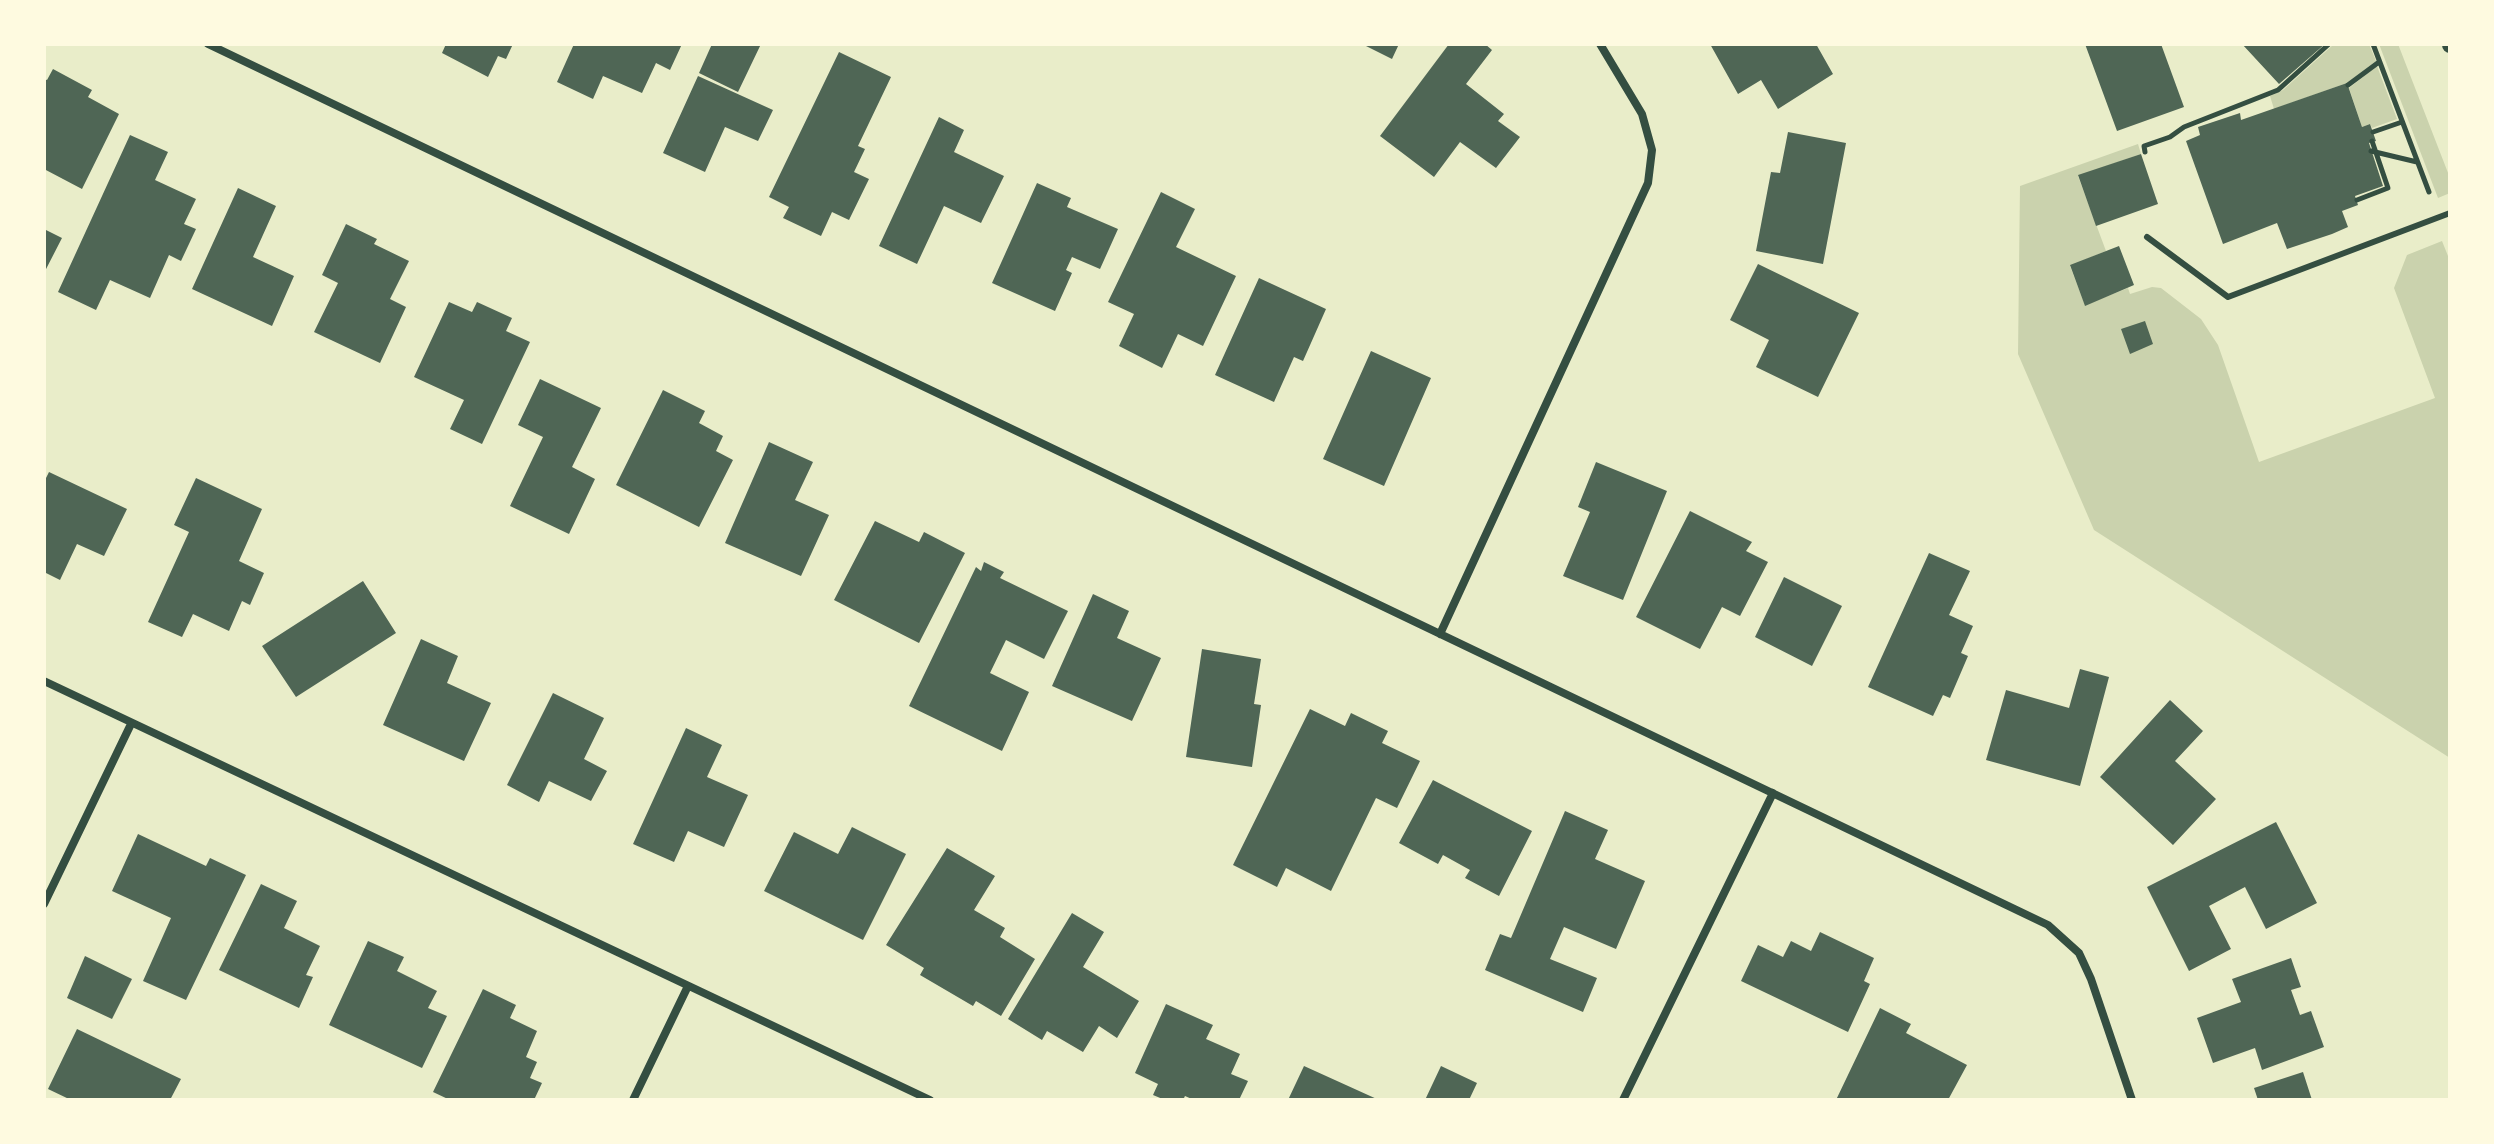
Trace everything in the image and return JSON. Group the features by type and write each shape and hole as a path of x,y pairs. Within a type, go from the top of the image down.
{"street":[{"path":"208,44 2048,925 2079,953 2091,979 2132,1100"},
{"path":"1440,634 1648,183 1652,150 1642,114 1600,44"},
{"path":"44,681 930,1100"},
{"path":"44,904 131,724"},
{"path":"1623,1100 1773,793"},
{"path":"633,1100 688,986"}],"lane":[{"path":"2147,237 2228,297 2450,213"}],"path":[{"path":"2145,152 2144,146 2170,137 2184,127 2278,90 2329,44"},
{"path":"2373,44 2439,217"},
{"path":"2348,85 2380,62"},
{"path":"2373,132 2402,122"},
{"path":"2357,200 2388,188 2372,141"},
{"path":"2374,152 2417,162"}],"green space":[{"path":"2334,44 2369,44 2376,61 2347,83 2274,109 2270,96 2283,90"},
{"path":"2379,44 2398,44 2450,178 2450,193 2438,198"},
{"path":"2377,66 2397,119 2372,128 2370,124 2362,127 2349,88"},
{"path":"2138,144 2141,154 2078,176 2106,251 2070,266 2085,305 2128,288 2130,294 2152,287 2161,288 2201,319 2218,345 2259,462 2435,398 2394,288 2407,255 2442,241 2450,261 2450,758 2094,530 2018,354 2020,186"}],"building":[{"path":"446,44 513,44 506,59 498,56 488,77 442,53"},
{"path":"574,44 682,44 670,70 656,63 642,93 603,76 593,99 557,82"},
{"path":"712,44 761,44 738,92 699,73"},
{"path":"1362,44 1399,44 1392,59"},
{"path":"1449,44 1485,44 1492,50 1466,84 1504,114 1498,121 1520,137 1496,168 1460,142 1434,177 1380,136"},
{"path":"1710,44 1816,44 1833,74 1778,109 1761,80 1738,94"},
{"path":"2085,44 2161,44 2184,107 2117,131"},
{"path":"2242,44 2325,44 2279,84"},
{"path":"839,52 891,77 858,146 865,149 854,172 869,179 849,220 832,212 821,236 783,218 789,207 769,197"},
{"path":"53,69 92,90 88,97 119,114 82,189 44,169 44,79 47,80"},
{"path":"698,76 773,110 758,141 725,127 705,172 663,153"},
{"path":"2347,83 2362,127 2370,124 2376,141 2369,143 2383,186 2355,196 2358,205 2342,211 2348,227 2332,234 2287,249 2277,223 2223,244 2186,141 2200,135 2198,127 2240,113 2241,120"},
{"path":"939,117 964,130 954,152 1004,176 981,223 944,206 917,264 879,246"},
{"path":"1788,132 1846,143 1823,264 1756,251 1771,172 1780,173"},
{"path":"130,135 168,152 155,180 196,199 184,224 196,229 181,261 169,255 150,298 110,280 96,310 58,292"},
{"path":"2141,154 2158,204 2096,226 2078,175"},
{"path":"1037,183 1071,198 1067,207 1118,229 1100,269 1072,257 1066,270 1072,273 1055,311 992,283"},
{"path":"238,188 276,206 253,257 294,276 272,326 192,289"},
{"path":"1161,192 1195,209 1176,247 1236,276 1203,346 1178,334 1162,368 1119,346 1134,314 1108,302"},
{"path":"346,224 377,239 374,244 409,261 390,299 406,307 380,363 314,332 338,283 322,275"},
{"path":"44,229 62,238 44,273"},
{"path":"2119,246 2134,285 2085,306 2070,265"},
{"path":"1758,264 1859,313 1818,397 1756,367 1769,340 1730,320"},
{"path":"1259,278 1326,309 1303,361 1294,357 1274,402 1215,375"},
{"path":"449,302 472,312 477,302 512,318 506,331 530,342 482,444 450,429 464,400 414,377"},
{"path":"2145,321 2153,344 2130,354 2121,329"},
{"path":"1371,351 1431,378 1384,486 1323,459"},
{"path":"540,379 601,408 572,467 595,479 569,534 510,506 543,437 518,425"},
{"path":"663,390 705,411 699,423 723,436 716,451 733,460 699,527 616,485"},
{"path":"769,442 813,462 795,500 829,515 801,576 725,543"},
{"path":"1596,462 1667,491 1623,600 1563,576 1590,512 1578,507"},
{"path":"49,472 127,509 104,556 77,544 60,580 44,572 44,482"},
{"path":"196,478 262,509 239,561 264,573 250,605 242,601 229,631 193,614 182,637 148,622 189,532 174,525"},
{"path":"1690,511 1752,542 1746,551 1768,562 1740,616 1722,607 1700,649 1636,617"},
{"path":"875,521 919,542 924,532 965,553 919,643 834,600"},
{"path":"1929,553 1970,571 1949,615 1973,626 1961,653 1968,656 1950,698 1943,695 1933,716 1868,687"},
{"path":"984,562 1004,572 1000,578 1068,611 1044,659 1006,640 990,673 1029,692 1002,751 909,706 976,567 981,571"},
{"path":"1784,577 1842,606 1812,666 1755,637"},
{"path":"363,581 396,633 296,697 262,646"},
{"path":"1093,594 1129,611 1117,638 1161,658 1132,721 1052,686"},
{"path":"421,639 458,656 447,683 491,703 464,761 383,725"},
{"path":"1202,649 1261,659 1254,704 1261,705 1252,767 1186,757"},
{"path":"2080,669 2109,677 2080,786 1986,760 2006,690 2069,708"},
{"path":"553,693 604,718 584,759 607,771 591,801 549,781 539,802 507,785"},
{"path":"2170,700 2203,731 2175,761 2216,799 2173,845 2100,777"},
{"path":"1310,709 1345,726 1351,713 1388,731 1382,743 1420,761 1397,808 1376,798 1331,891 1286,868 1277,887 1233,865"},
{"path":"686,728 722,745 707,777 748,795 724,847 688,831 674,862 633,844"},
{"path":"1433,780 1532,831 1499,896 1465,878 1470,870 1443,855 1438,864 1399,843"},
{"path":"1565,811 1608,830 1595,859 1645,881 1616,949 1564,927 1550,959 1597,978 1583,1012 1485,970 1500,934 1511,938"},
{"path":"2276,822 2317,903 2266,929 2245,887 2209,906 2231,949 2189,971 2147,887"},
{"path":"852,827 906,854 863,940 764,891 794,832 838,854"},
{"path":"138,834 206,866 210,858 246,875 186,1000 143,981 171,918 112,891"},
{"path":"947,848 995,876 974,910 1005,928 1000,937 1035,959 1001,1016 976,1001 973,1006 920,975 924,968 886,945"},
{"path":"261,884 297,901 284,928 320,946 306,975 313,977 299,1008 219,970"},
{"path":"1072,913 1104,932 1083,967 1139,1001 1117,1038 1099,1026 1083,1052 1047,1031 1042,1040 1008,1019"},
{"path":"1820,932 1874,958 1864,981 1870,984 1848,1032 1741,981 1758,945 1783,957 1791,941 1811,951"},
{"path":"368,941 404,957 397,971 437,991 428,1008 447,1016 422,1068 329,1025"},
{"path":"85,956 132,979 112,1019 67,998"},
{"path":"2291,958 2301,987 2291,990 2300,1015 2311,1011 2324,1047 2262,1070 2255,1048 2213,1063 2197,1018 2241,1002 2232,979"},
{"path":"483,989 516,1005 510,1018 537,1031 526,1057 537,1062 530,1078 542,1083 534,1100 450,1100 433,1092"},
{"path":"1166,1004 1213,1025 1206,1039 1240,1054 1231,1074 1248,1081 1239,1100 1194,1100 1185,1096 1183,1100 1165,1100 1153,1095 1158,1084 1135,1073"},
{"path":"1880,1008 1911,1024 1906,1033 1967,1065 1948,1100 1836,1100"},
{"path":"77,1029 181,1079 170,1100 71,1100 48,1089"},
{"path":"1304,1066 1379,1100 1288,1100"},
{"path":"1441,1066 1477,1083 1469,1100 1425,1100"},
{"path":"2303,1072 2312,1100 2258,1100 2254,1088"}]}
